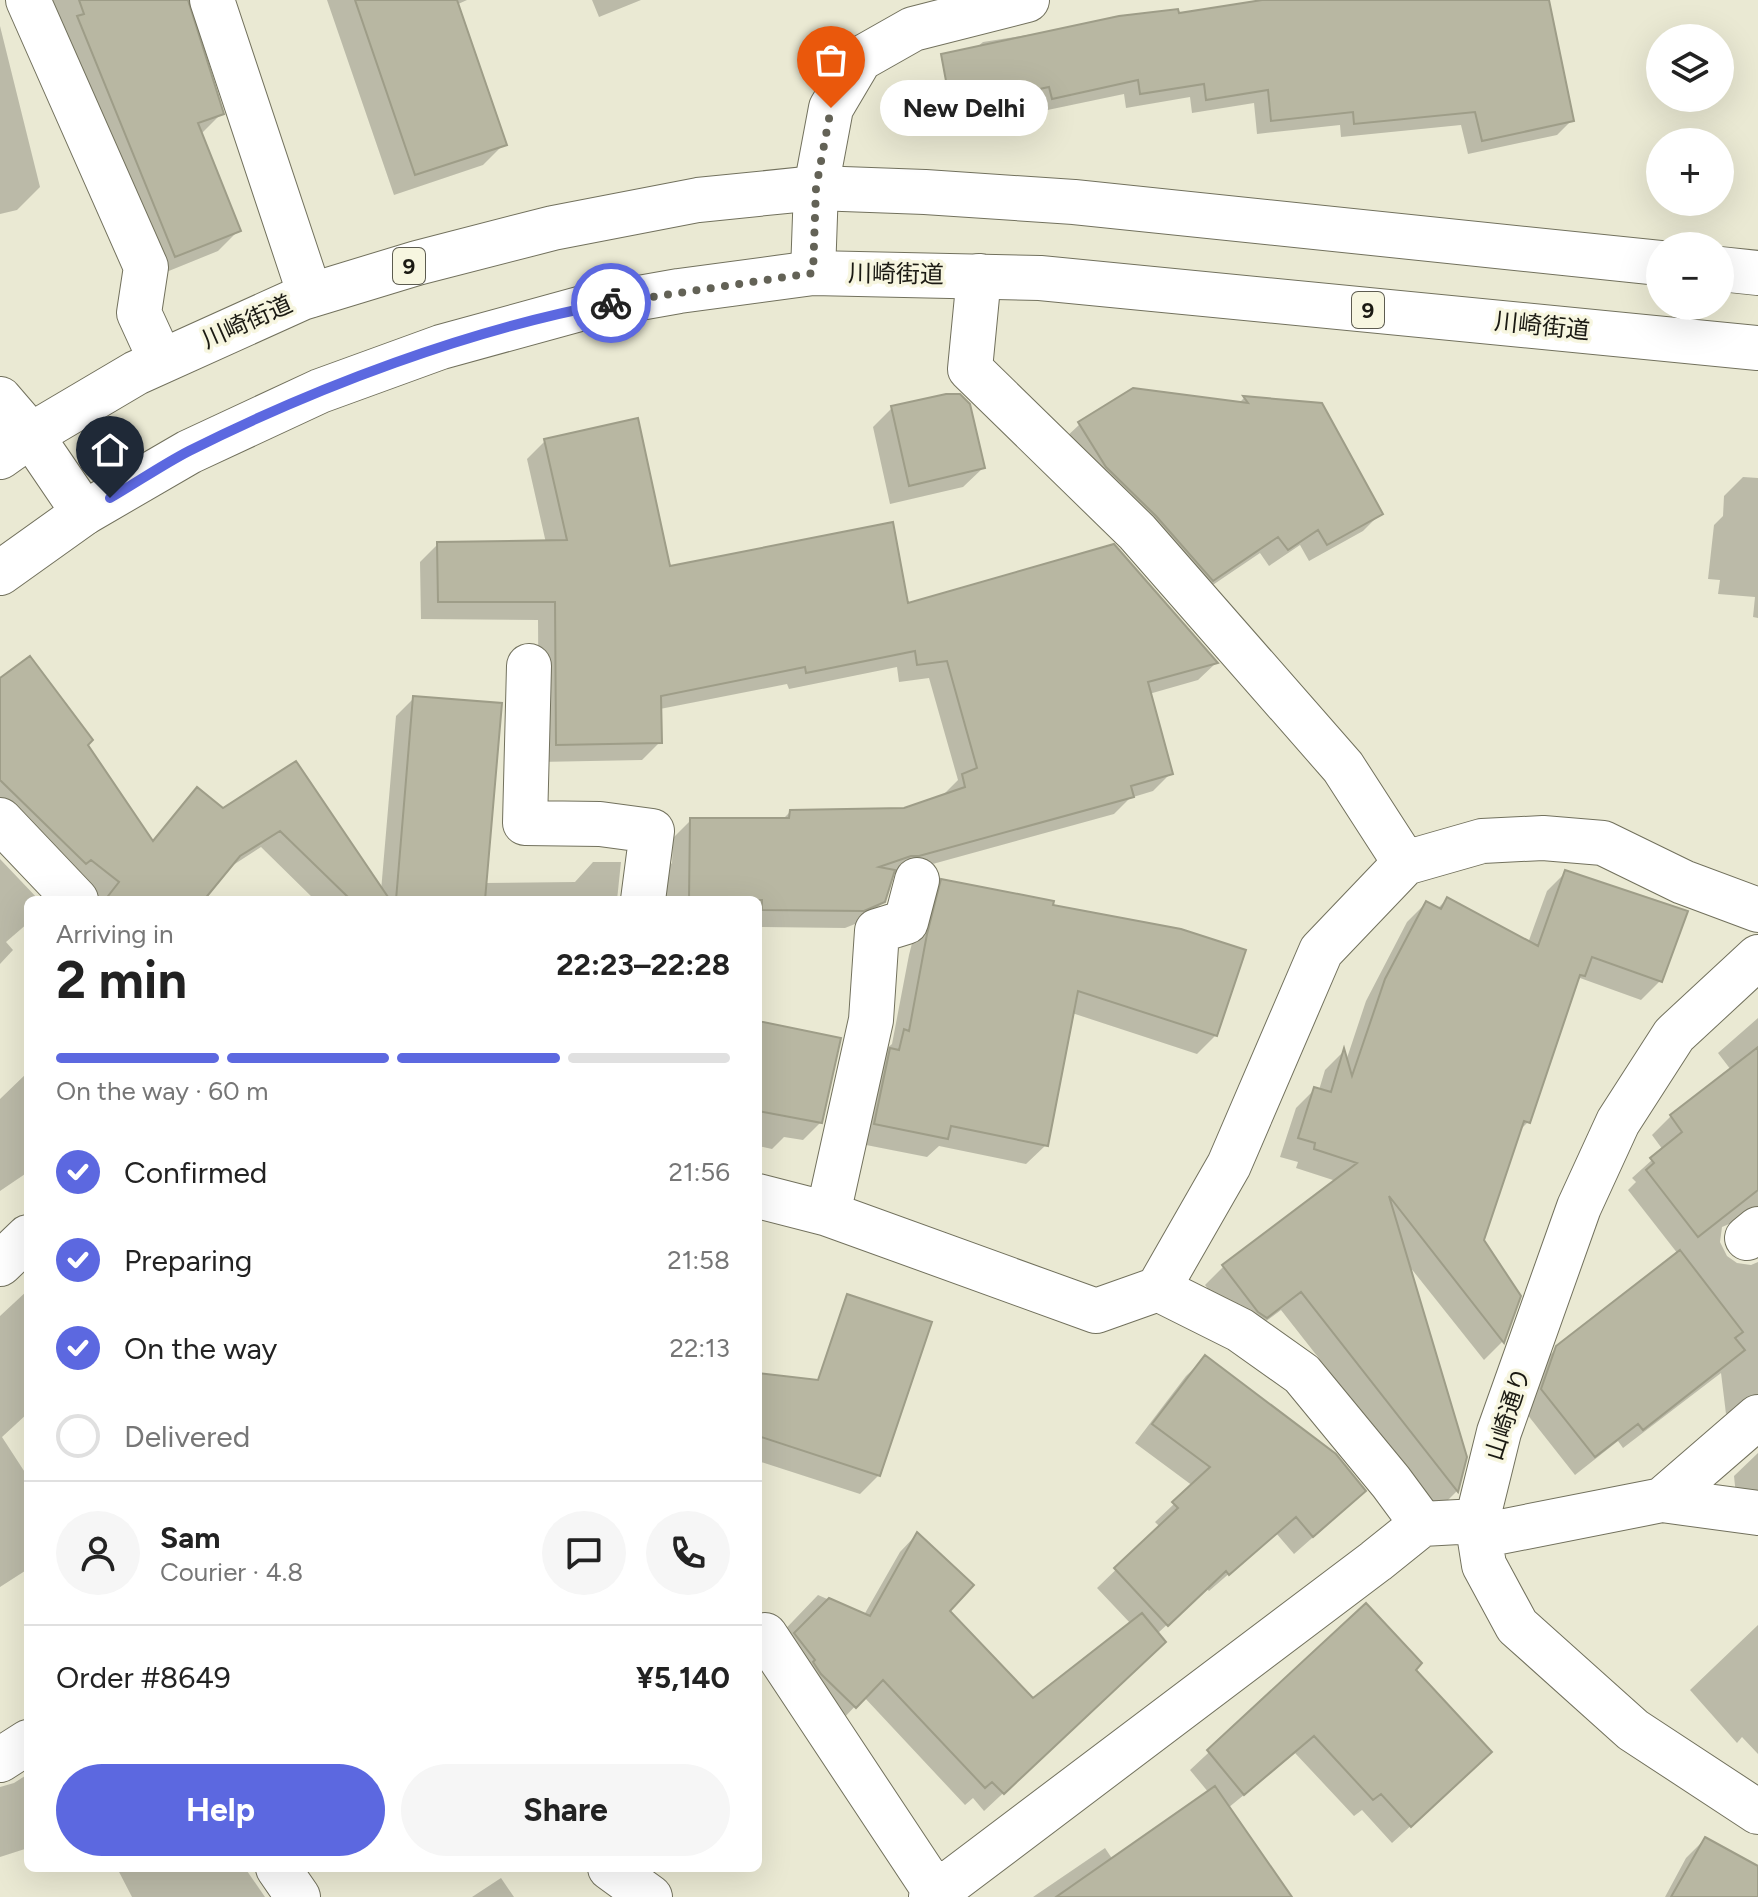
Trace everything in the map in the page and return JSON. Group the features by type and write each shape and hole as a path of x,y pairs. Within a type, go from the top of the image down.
{"street":[{"path":"28,0 146,267 139,313 161,361"},
{"path":"212,0 310,295"},
{"path":"813,273 816,188 831,108 860,59 910,14 1027,0"},
{"name":"川崎街道","path":"16,446 136,373 310,295 417,263 553,228 698,200 816,188 925,192 1074,202 1646,262"},
{"path":"1734,270 1758,273"},
{"name":"川崎街道","path":"0,573 84,513 189,452 320,391 441,347 583,308 813,273 1040,278 1758,348"},
{"path":"979,276 970,369 1147,544 1343,767 1405,863"},
{"path":"0,399 16,446 84,513"},
{"path":"529,666 525,823 600,824 652,831 644,896"},
{"path":"0,820 72,896"},
{"path":"762,1197 828,1214 1096,1311 1158,1289 1229,1165 1321,951 1405,863 1482,841 1543,838 1603,843 1683,882 1758,910"},
{"path":"828,1214 871,1020 877,931 906,922 917,880"},
{"name":"山崎通り","path":"1758,957 1674,1035 1618,1122 1579,1207 1504,1417 1479,1529 1484,1565 1517,1626 1633,1730 1758,1812"},
{"path":"0,1264 24,1241"},
{"path":"1158,1289 1240,1330 1302,1374 1422,1524"},
{"path":"1662,1500 1758,1417"},
{"path":"765,1635 933,1895 1422,1524 1479,1529 1662,1500 1758,1513"},
{"path":"0,1760 24,1745"},
{"path":"281,1872 298,1897"},
{"path":"616,1872 650,1897"}],"building":[{"path":"79,0 188,0 224,114 198,123 241,231 175,257 77,16 84,14"},
{"path":"355,0 457,0 507,145 415,175"},
{"path":"1262,0 1549,0 1574,121 1482,141 1475,112 1354,124 1353,112 1271,121 1268,90 1206,100 1204,84 1140,94 1138,80 1052,99 1049,87 993,99 949,97 941,54 1119,16 1178,9 1179,13"},
{"path":"1133,388 1248,403 1243,396 1322,403 1383,514 1327,545 1318,530 1288,550 1278,537 1213,581 1156,516 1106,467 1078,422"},
{"path":"960,394 970,404 985,468 909,486 891,406"},
{"path":"638,418 670,566 893,522 908,603 1114,544 1218,663 1148,682 1173,774 1131,786 1134,797 879,867 895,870 885,902 864,911 762,910 762,896 689,896 690,818 789,818 790,810 904,808 965,787 962,774 977,768 947,661 917,665 915,651 806,673 805,667 661,696 662,743 556,745 555,602 438,602 437,542 567,540 544,439"},
{"path":"30,656 93,740 88,745 153,841 197,787 223,808 296,761 387,896 347,896 280,831 240,856 207,896 108,896 119,882 91,860 86,864 0,780 0,678"},
{"path":"413,696 502,703 485,896 396,896"},
{"path":"1565,870 1688,911 1662,982 1592,957 1585,976 1580,975 1530,1123 1524,1121 1484,1240 1521,1296 1504,1343 1389,1196 1467,1457 1458,1492 1301,1292 1267,1318 1258,1312 1222,1265 1357,1163 1314,1149 1315,1143 1298,1138 1314,1087 1331,1092 1344,1048 1352,1076 1385,979 1426,901 1441,909 1447,897 1538,946"},
{"path":"941,879 1054,901 1053,905 1181,929 1246,950 1217,1036 1078,991 1048,1146 951,1126 948,1139 874,1124 890,1048 899,1050 904,1029 909,1031"},
{"path":"762,1022 841,1038 822,1123 762,1112"},
{"path":"1758,1047 1758,1190 1698,1237 1646,1170 1654,1163 1650,1158 1682,1132 1670,1115"},
{"path":"1680,1250 1743,1332 1735,1338 1745,1350 1643,1430 1638,1424 1595,1457 1541,1389 1556,1346"},
{"path":"847,1294 932,1322 880,1476 762,1437 762,1373 818,1380"},
{"path":"1205,1355 1336,1454 1366,1491 1313,1537 1296,1517 1229,1575 1226,1571 1168,1626 1114,1568 1178,1508 1172,1502 1210,1467 1152,1424"},
{"path":"917,1532 974,1585 950,1611 1033,1698 1142,1613 1166,1642 1004,1794 992,1782 985,1788 883,1680 856,1708 821,1674 813,1662 815,1660 794,1633 829,1598 870,1616"},
{"path":"1366,1603 1422,1663 1416,1670 1492,1752 1411,1827 1381,1794 1373,1800 1314,1736 1244,1795 1207,1750"},
{"path":"1215,1786 1292,1897 1056,1897"},
{"path":"1705,1837 1758,1866 1758,1897 1671,1897"}],"way so far":[{"path":"611,303 813,273 816,188 831,108"}],"place":[{"name":"New Delhi","path":"831,108"}],"route":[{"path":"110,498 189,452 320,391 441,347 611,303"}]}
